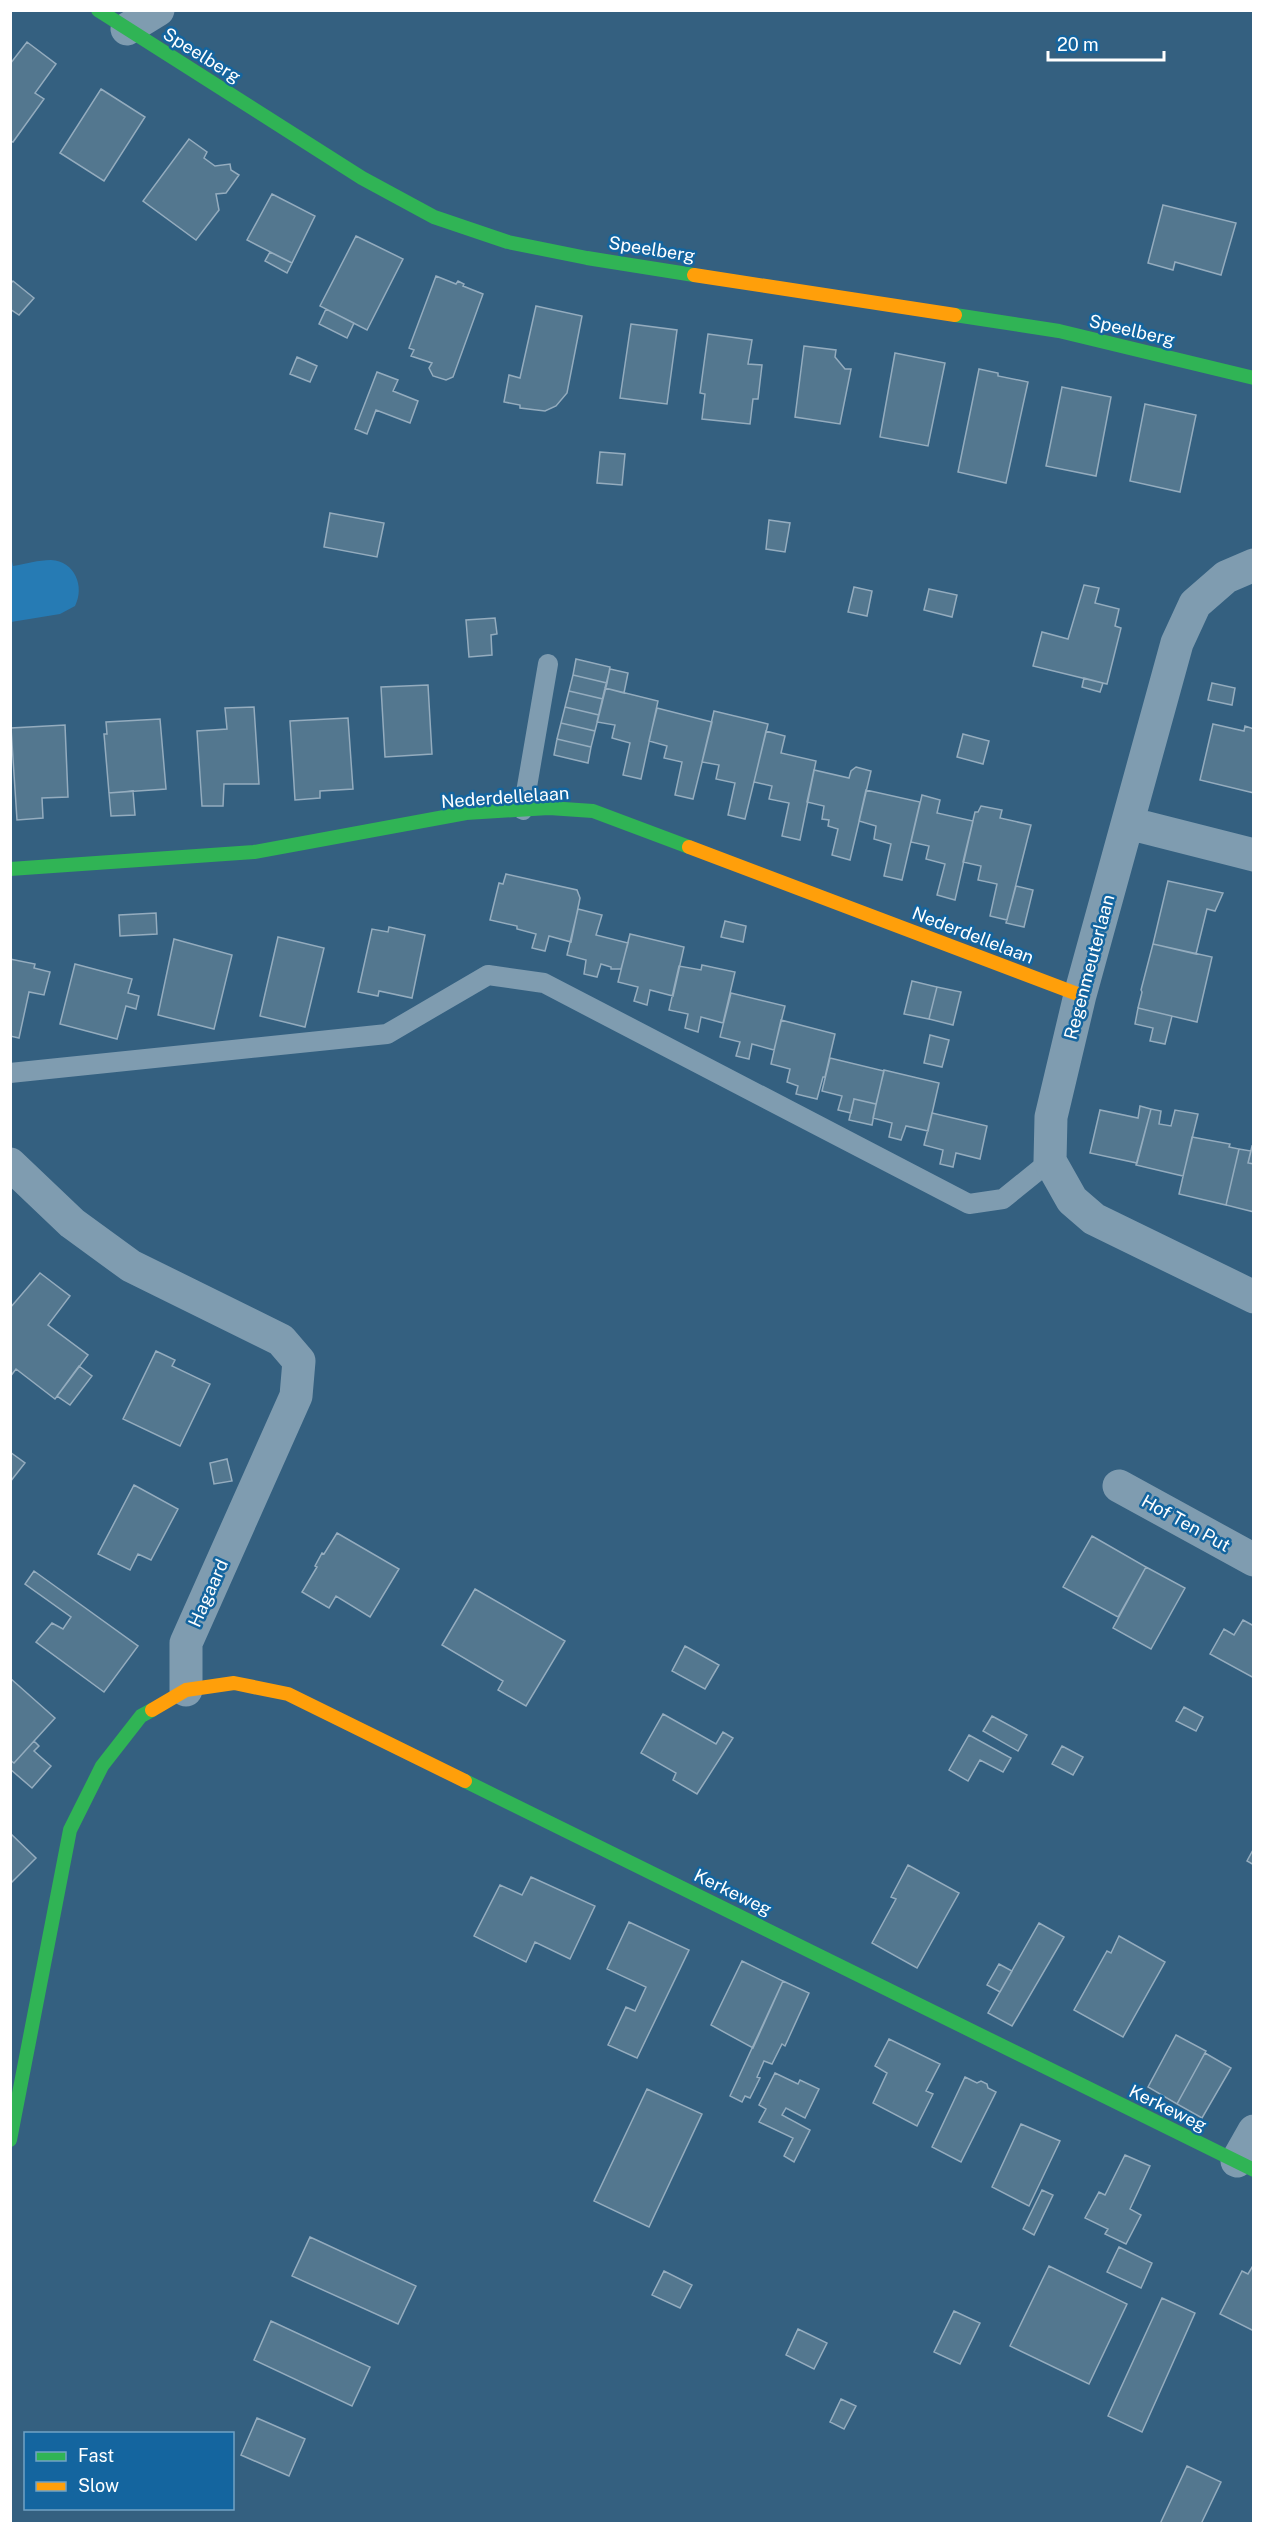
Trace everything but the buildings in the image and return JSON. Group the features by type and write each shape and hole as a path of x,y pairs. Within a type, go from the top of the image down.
{"street":[{"name":"Speelberg","path":"98,10 362,178 435,217 508,242 587,258 1059,331 1254,378"},
{"path":"127,29 158,10"},
{"name":"Regenmeuterlaan","path":"1050,1161 1051,1117 1080,995 1177,643 1195,604 1226,578 1254,565"},
{"name":"Nederdellelaan","path":"10,869 254,852 466,813 549,808 593,811 1080,995"},
{"path":"1128,823 1254,855"},
{"path":"1050,1161 1072,1200 1094,1219 1254,1297"},
{"name":"Hagaard","path":"10,1164 72,1223 131,1266 281,1340 299,1361 296,1396 186,1643 186,1690"},
{"name":"Hof Ten Put","path":"1119,1486 1254,1560"},
{"name":"Kerkeweg","path":"186,1690 234,1683 288,1694 1245,2166"},
{"path":"10,2140 70,1830 102,1766 141,1716 186,1690"},
{"path":"1245,2166 1254,2131"}],"lane":[{"path":"523,810 548,664"},
{"path":"10,1073 387,1034 488,975 544,983 969,1204 1003,1199 1050,1161"}],"shaded area":[{"path":"10,553 13,566 51,560 66,565 76,576 78,583 78,599 75,606 60,614 11,622"}],"traffic: fast":[{"path":"98,10 362,178 434,217 508,242 587,258 694,275"},
{"path":"955,315 1059,331 1254,378"},
{"path":"10,869 254,852 466,813 549,808 593,811 689,847"},
{"path":"10,2140 70,1830 102,1766 141,1716 152,1710"},
{"path":"465,1781 1254,2170"}],"traffic: slow":[{"path":"694,275 955,315"},
{"path":"689,847 1080,995"},
{"path":"152,1710 186,1690 234,1683 288,1694 465,1781"}]}
